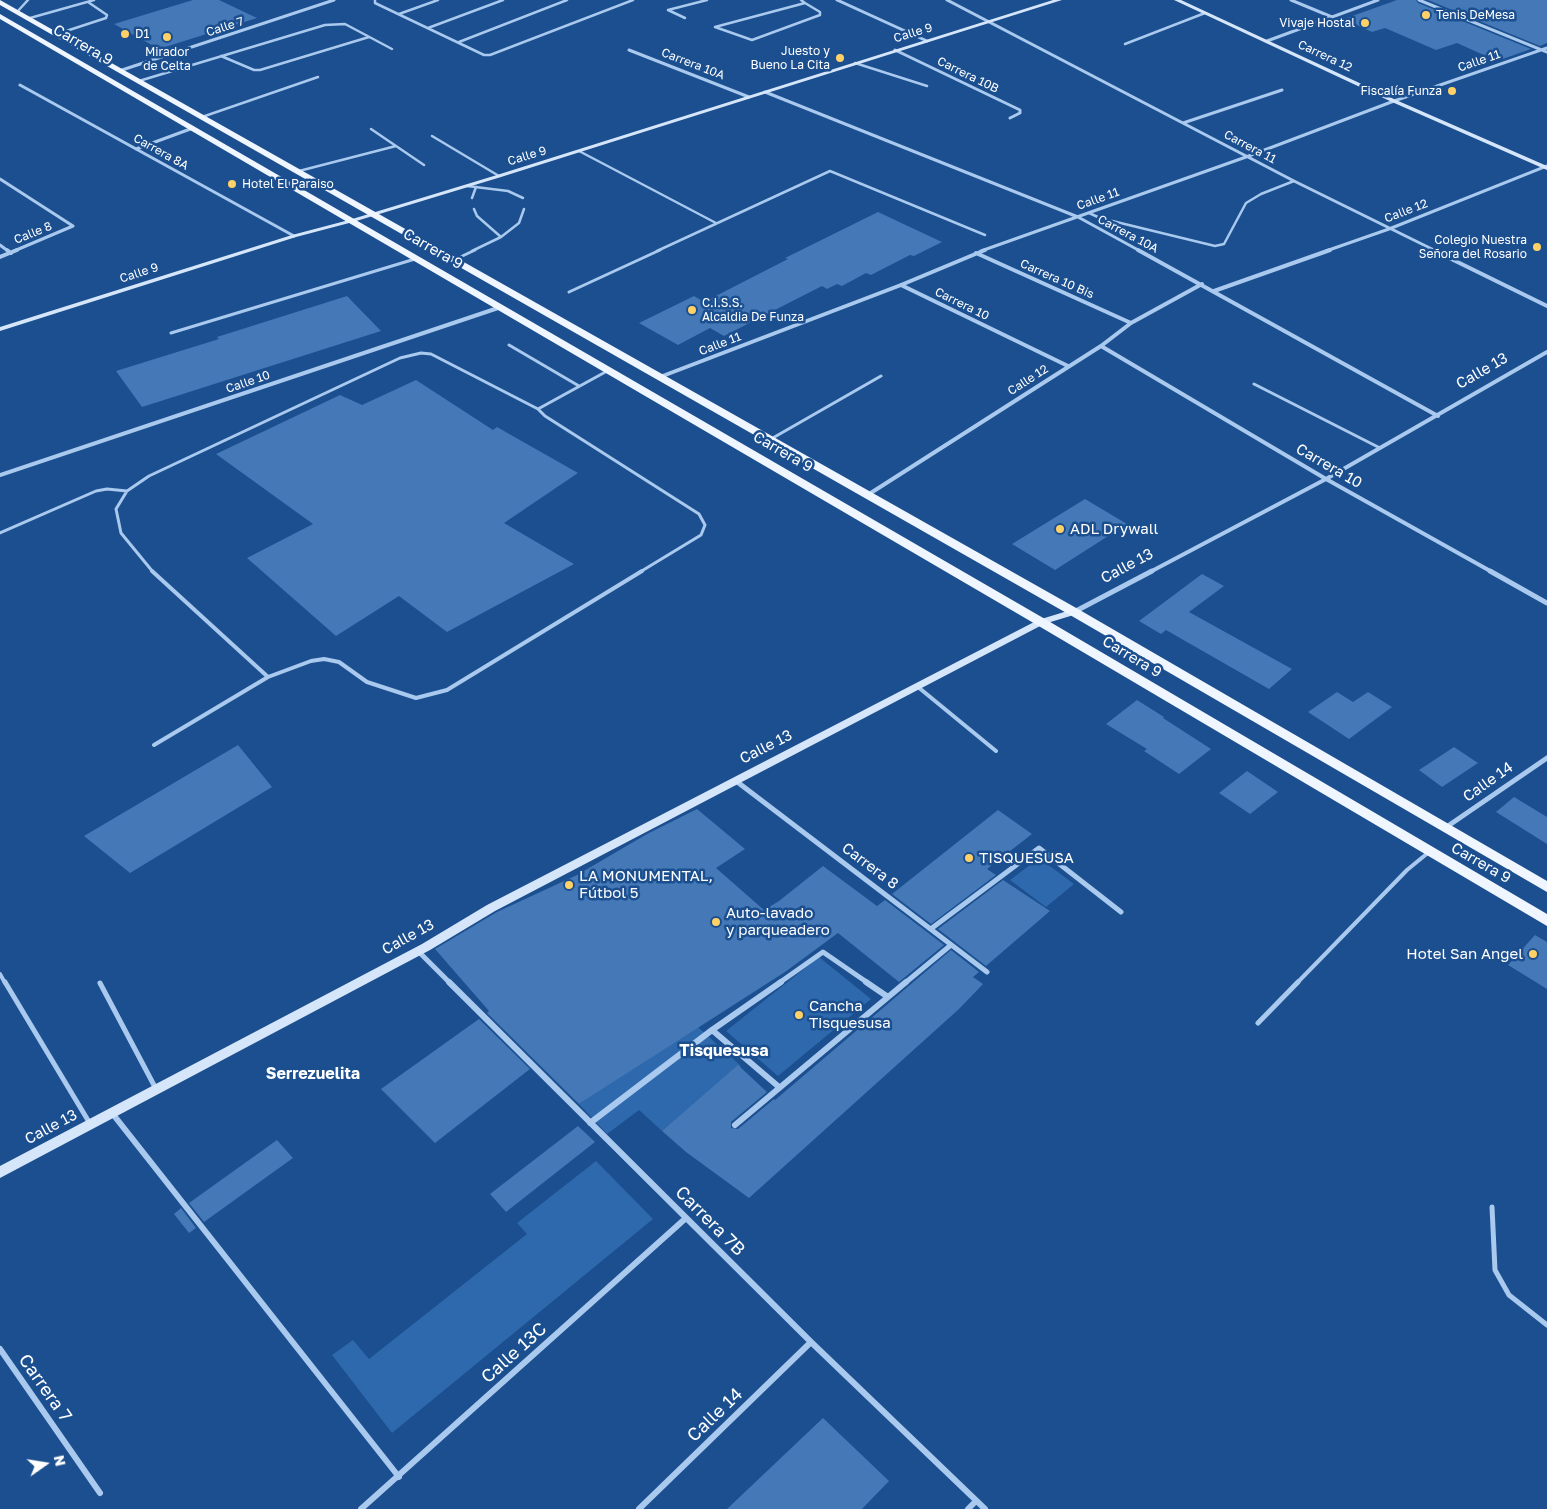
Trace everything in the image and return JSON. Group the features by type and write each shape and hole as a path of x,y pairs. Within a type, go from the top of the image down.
{"main road":[{"name":"Calle 9","path":"0,329 294,236 352,221 499,176 1059,0"},
{"name":"Carrera 12","path":"1177,0 1394,101 1546,167"},
{"name":"Carrera 9","path":"0,2 866,496 1074,612 1444,829 1547,887"},
{"name":"Carrera 9","path":"0,16 1041,622 1547,921"},
{"name":"Calle 13","path":"0,1172 418,951 491,908 1041,622 1074,612"}],"street":[{"name":"Calle 7","path":"122,70 334,0"},
{"name":"Carrera 10B","path":"837,0 928,40"},
{"name":"Carrera 11","path":"947,0 1246,157 1547,306"},
{"path":"1291,0 1332,16"},
{"path":"1267,41 1378,0"},
{"path":"1419,0 1547,52"},
{"name":"Calle 11","path":"659,377 901,285 976,253 1246,157 1394,101 1547,48"},
{"name":"Carrera 10A","path":"629,50 749,97"},
{"name":"Carrera 10B","path":"896,50 1020,110 1020,113 1010,118"},
{"name":"Carrera 8A","path":"20,85 294,236"},
{"path":"1184,123 1282,90"},
{"name":"Carrera 10A","path":"765,92 1078,217 1438,416"},
{"path":"136,149 193,128"},
{"name":"Calle 12","path":"1214,291 1389,229 1546,167"},
{"name":"Calle 8","path":"0,180 73,226 0,257"},
{"path":"0,245 11,252"},
{"name":"Carrera 10 Bis","path":"976,253 1131,323"},
{"name":"Calle 12","path":"866,496 1101,346 1131,323 1202,284"},
{"name":"Carrera 10","path":"901,285 1068,366"},
{"name":"Calle 10","path":"0,476 502,307"},
{"name":"Carrera 10","path":"1101,346 1326,479 1547,603"},
{"name":"Calle 13","path":"1074,612 1326,479 1547,352"},
{"name":"Calle 14","path":"1444,829 1547,758"},
{"name":"Carrera 8","path":"736,781 932,928 987,972"},
{"path":"932,928 1039,848 1121,912"},
{"path":"735,1125 779,1086 952,945"},
{"name":"Carrera 7B","path":"418,951 811,1342 985,1509"},
{"path":"590,1123 712,1030 823,952 888,997"},
{"path":"712,1030 779,1086"},
{"path":"112,1113 399,1477"},
{"name":"Calle 13C","path":"362,1509 686,1218"},
{"name":"Calle 14","path":"639,1509 811,1342"},
{"name":"Carrera 7","path":"0,1349 100,1493"},
{"path":"968,1509 976,1501"}],"lane":[{"path":"17,12 28,0"},
{"path":"30,18 94,0"},
{"path":"375,0 375,3 484,55 498,54 633,0"},
{"path":"399,14 438,0"},
{"path":"428,28 503,0"},
{"path":"459,42 567,0"},
{"path":"685,18 668,10 707,0"},
{"path":"801,0 820,12 820,15 756,40 748,40 715,27 805,3"},
{"path":"57,34 106,18 107,15 88,2"},
{"path":"1125,44 1205,13"},
{"path":"139,80 326,25 345,24 392,48"},
{"path":"220,56 254,70 260,70 369,37"},
{"path":"855,63 927,86"},
{"path":"202,117 318,77"},
{"path":"371,129 424,165"},
{"path":"432,136 499,176"},
{"path":"298,172 396,146"},
{"path":"579,151 717,223"},
{"path":"569,292 830,171 985,235"},
{"path":"1089,213 1100,218 1215,246 1224,244 1246,203 1261,194 1294,181"},
{"path":"466,186 508,191 523,198"},
{"path":"472,198 476,187"},
{"path":"474,209 477,216 501,237"},
{"path":"453,260 501,237 519,223 524,209"},
{"path":"171,333 417,258"},
{"path":"509,345 579,386"},
{"path":"154,745 268,677 311,661 324,659 339,662 367,682 416,698 447,690 701,535 706,525 699,514 538,409 431,354 421,353 400,358 148,476 127,491 116,509 121,533 155,574 268,677"},
{"path":"538,409 610,370"},
{"path":"769,440 882,376"},
{"path":"1254,384 1380,448"},
{"path":"0,533 96,491 107,489 127,491"},
{"path":"918,687 996,750"},
{"path":"1258,1023 1407,870 1429,852"},
{"path":"0,974 91,1124"},
{"path":"100,983 156,1090"},
{"path":"1492,1207 1495,1270 1509,1295 1547,1325"}],"shaded area":[{"path":"1039,858 1074,884 1046,907 1010,880"},
{"name":"Cancha Tisquesusa","path":"819,957 871,999 778,1076 726,1031"},
{"path":"698,1027 741,1066 662,1131 639,1110 607,1134 579,1104"},
{"path":"596,1161 653,1219 392,1433 332,1355 353,1340 369,1359 527,1234 517,1223"}],"building":[{"name":"Mirador de Celta","path":"193,0 219,0 257,18 159,49 114,24"},
{"path":"1397,0 1416,0 1418,3 1531,49 1497,61 1457,43 1436,50 1385,28 1372,32 1344,19"},
{"path":"1428,0 1547,0 1547,43 1540,46"},
{"path":"878,212 942,242 914,256 910,255 871,275 866,273 842,286 837,284 827,289 822,286 724,336 710,328 678,345 639,323 694,296 704,302 788,259 785,258"},
{"path":"347,296 381,331 142,407 116,371 219,339 217,337"},
{"path":"416,380 493,430 497,427 578,473 504,523 574,564 447,632 399,596 336,636 247,558 313,524 216,454 340,395 362,405"},
{"path":"1085,499 1127,524 1055,570 1012,544"},
{"path":"1202,574 1224,586 1189,612 1292,669 1269,689 1166,630 1161,634 1139,621"},
{"path":"1337,692 1353,702 1368,692 1392,707 1349,739 1308,712"},
{"path":"1137,700 1211,749 1179,774 1144,751 1147,749 1106,724"},
{"path":"238,745 272,787 130,873 84,836"},
{"path":"1454,747 1478,763 1442,787 1419,770"},
{"path":"1247,771 1278,792 1250,814 1219,793"},
{"path":"1514,797 1547,817 1547,844 1496,812"},
{"path":"697,809 745,849 716,868 764,910 779,901 823,866 877,906 885,900 944,945 899,982 838,933 785,972 579,1104 487,1013 489,1011 435,949 497,912 577,875 647,834"},
{"name":"TISQUESUSA","path":"998,810 1032,834 987,869 996,875 931,924 892,894"},
{"path":"1003,880 1050,911 986,966 938,929"},
{"name":"Hotel San Angel","path":"1535,935 1547,942 1547,989 1508,965"},
{"path":"951,950 979,972 973,977 983,984 959,1009 749,1198 686,1152 662,1131 738,1065 767,1092 731,1122 731,1128 738,1129 775,1100"},
{"path":"479,1019 530,1069 435,1143 381,1089"},
{"path":"578,1126 595,1142 506,1212 490,1194"},
{"path":"277,1140 293,1158 204,1222 189,1203"},
{"path":"181,1208 196,1228 189,1233 174,1214"},
{"path":"823,1418 889,1481 862,1509 727,1509"}],"place":[{"name":"Tenis DeMesa","path":"1426,15"},
{"name":"Vivaje Hostal","path":"1365,23"},
{"name":"D1","path":"125,34"},
{"name":"Mirador de Celta","path":"167,37"},
{"name":"Juesto y Bueno La Cita","path":"840,58"},
{"name":"Fiscalía Funza","path":"1452,91"},
{"name":"Hotel El Paraiso","path":"232,184"},
{"name":"Colegio Nuestra Señora del Rosario","path":"1537,247"},
{"name":"C.I.S.S. Alcaldia De Funza","path":"692,310"},
{"name":"ADL Drywall","path":"1060,529"},
{"name":"TISQUESUSA","path":"969,858"},
{"name":"LA MONUMENTAL, Fútbol 5","path":"569,885"},
{"name":"Auto-lavado y parqueadero","path":"716,922"},
{"name":"Hotel San Angel","path":"1533,954"},
{"name":"Cancha Tisquesusa","path":"799,1015"}],"district":[{"name":"Tisquesusa","path":"724,1051"},
{"name":"Serrezuelita","path":"313,1074"}]}
